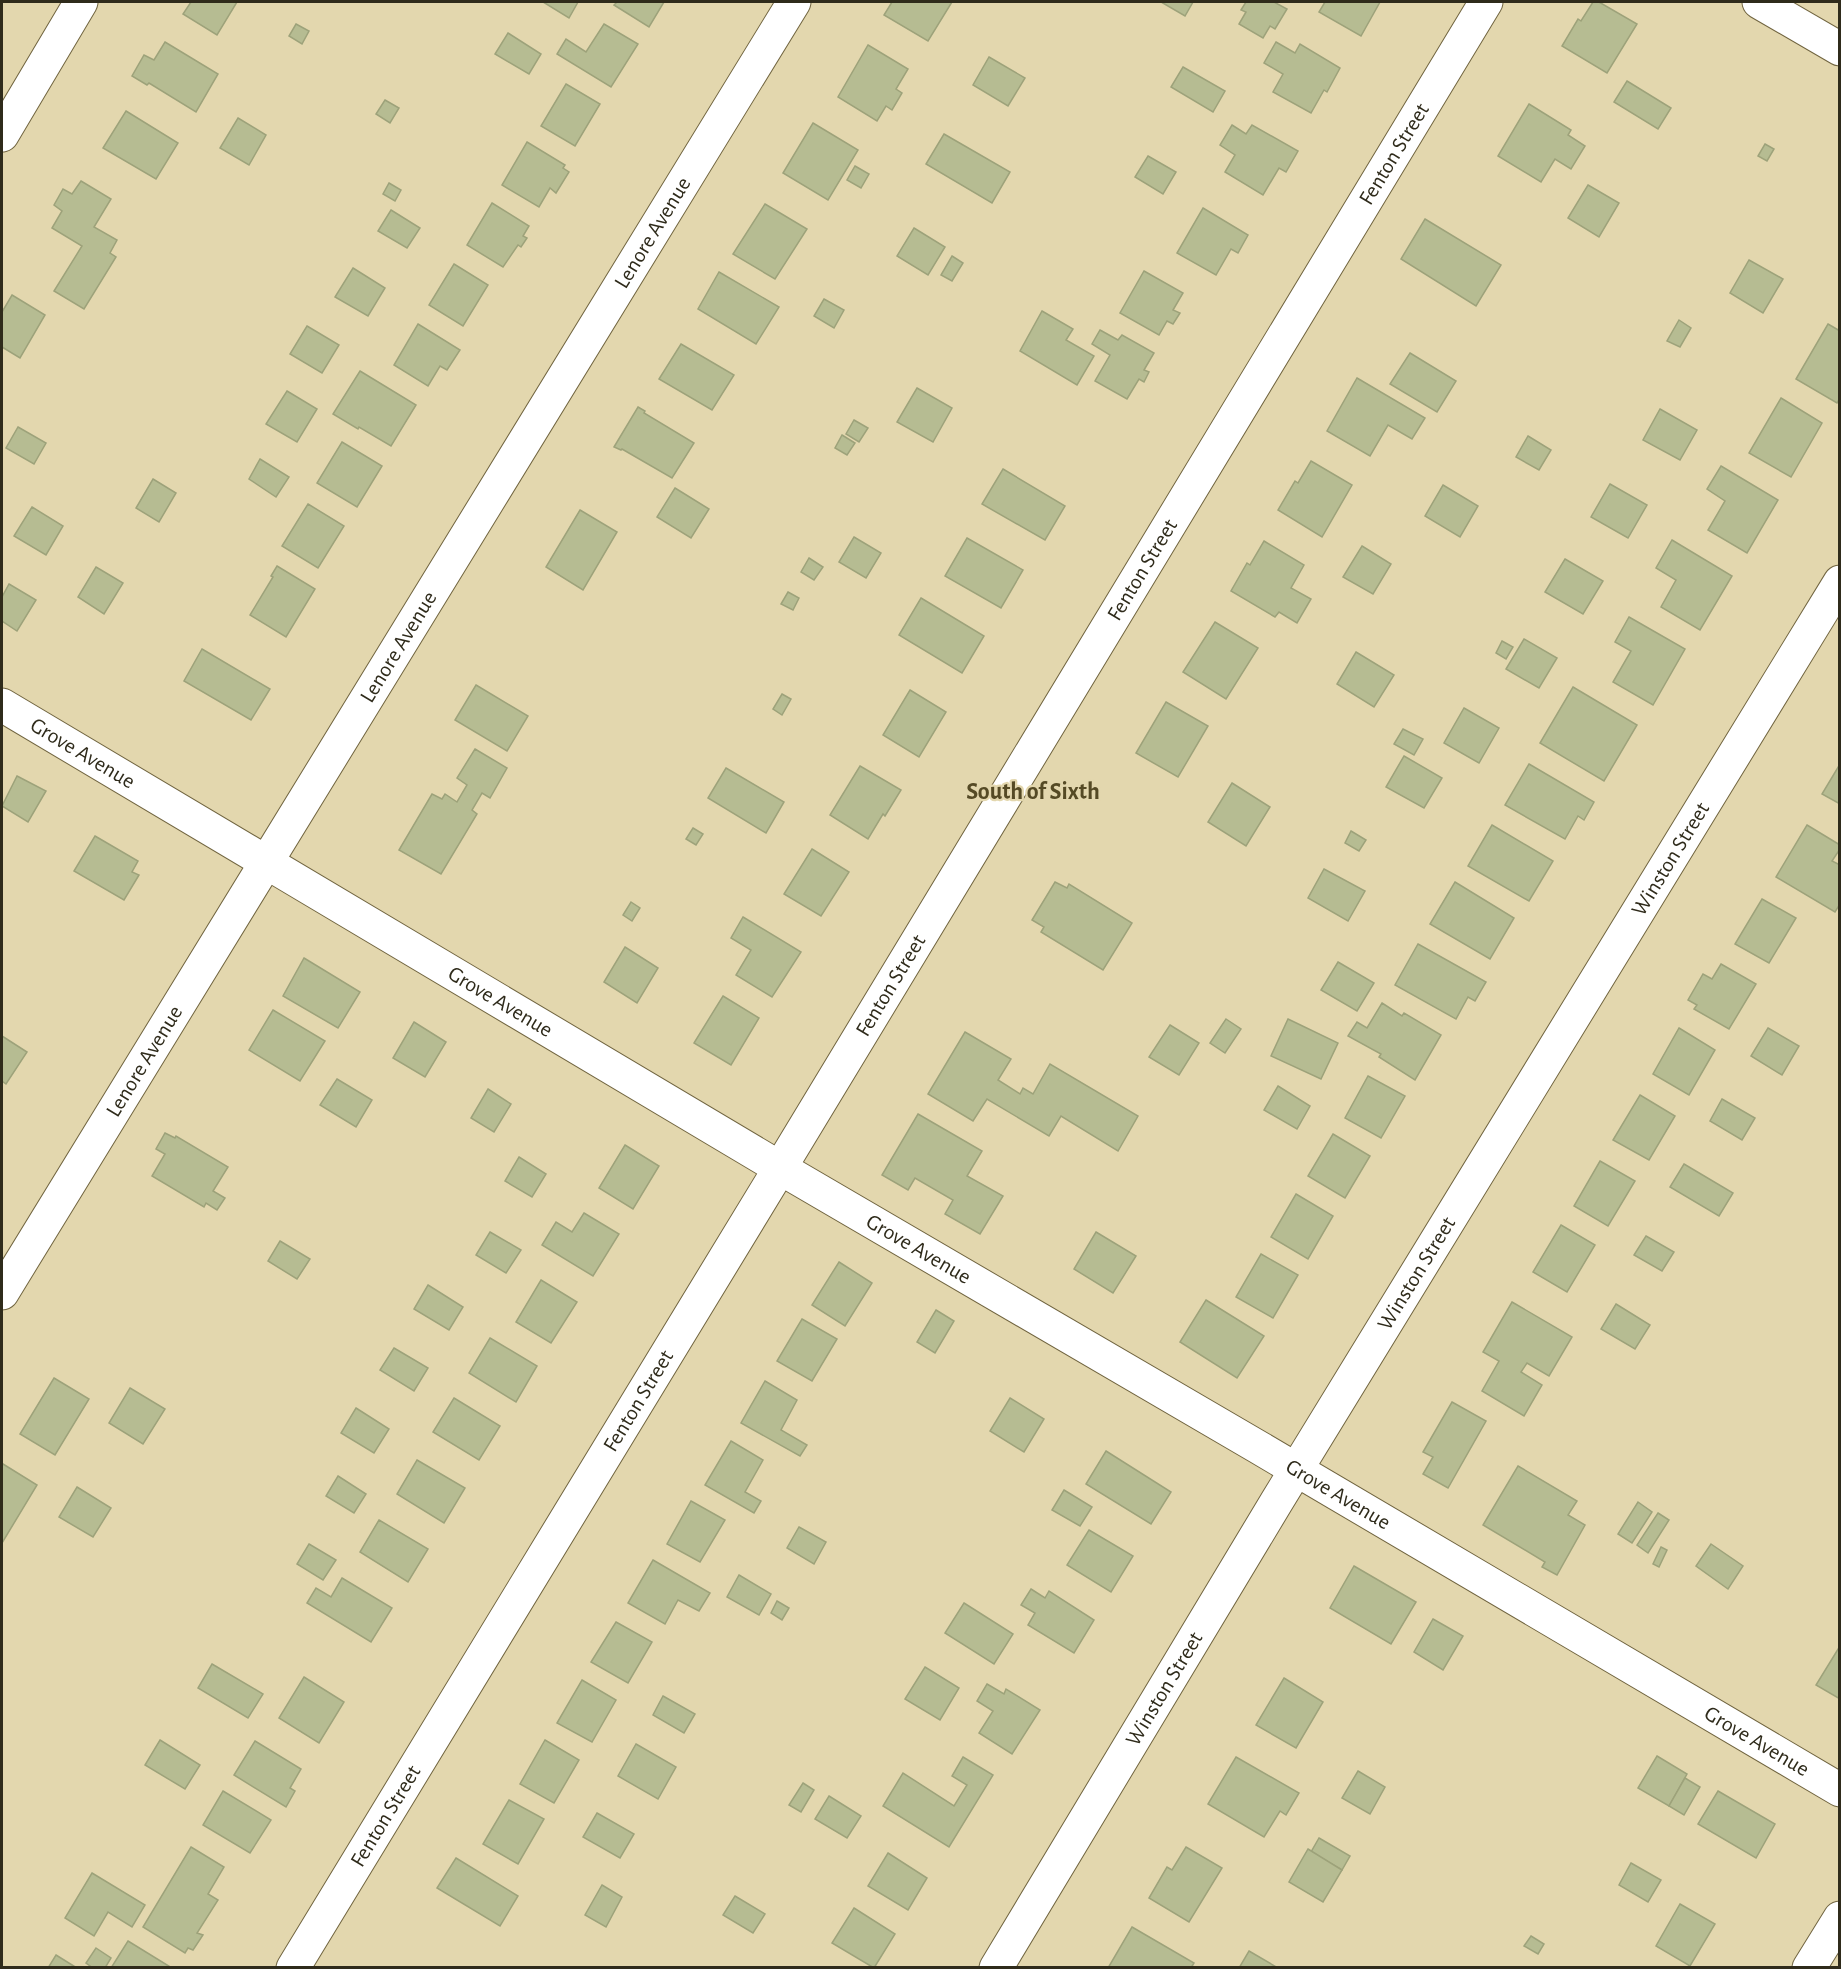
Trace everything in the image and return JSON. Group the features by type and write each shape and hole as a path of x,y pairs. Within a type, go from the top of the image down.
{"street":[{"path":"2,135 81,2"},
{"name":"Lenore Avenue","path":"2,1293 794,2"},
{"name":"Fenton Street","path":"293,1968 1486,2"},
{"path":"1759,2 1839,49"},
{"name":"Winston Street","path":"996,1968 1839,582"},
{"name":"Grove Avenue","path":"2,705 780,1168 1839,1790"},
{"path":"1809,1968 1839,1918"}],"building":[{"path":"191,2 237,2 217,35 183,14"},
{"path":"543,2 578,2 569,18"},
{"path":"617,2 664,2 649,27 614,5"},
{"path":"892,2 952,2 928,41 884,15"},
{"path":"1161,2 1193,2 1185,16"},
{"path":"1246,2 1274,2 1287,9 1275,29 1270,26 1263,38 1239,24 1246,12 1241,10"},
{"path":"1325,2 1380,2 1361,36 1319,12"},
{"path":"1593,2 1599,2 1637,24 1607,73 1562,46 1578,19 1581,21"},
{"path":"296,24 309,31 302,44 289,36"},
{"path":"604,24 638,44 611,87 557,54 566,39 586,52"},
{"path":"508,33 541,54 529,74 495,54"},
{"path":"165,42 218,74 196,112 149,83 147,85 132,76 144,55 154,60"},
{"path":"1276,42 1295,53 1300,44 1340,68 1327,92 1324,90 1311,113 1273,92 1283,74 1264,63"},
{"path":"868,45 908,69 896,89 902,93 892,110 886,106 877,121 838,97"},
{"path":"989,57 1025,78 1008,106 973,85"},
{"path":"1183,67 1225,91 1213,112 1171,87"},
{"path":"1627,81 1671,108 1658,129 1614,102"},
{"path":"566,84 600,104 575,146 541,126"},
{"path":"385,100 399,108 390,123 376,114"},
{"path":"1529,104 1571,130 1568,135 1585,146 1571,169 1555,159 1541,182 1498,156"},
{"path":"126,111 178,143 156,179 103,148"},
{"path":"238,118 266,135 249,165 220,148"},
{"path":"813,123 858,150 828,200 783,173"},
{"path":"1232,125 1246,134 1252,125 1298,151 1286,172 1279,168 1263,195 1225,172 1235,155 1220,145"},
{"path":"944,134 1010,172 992,203 926,164"},
{"path":"527,142 565,165 563,168 569,172 556,193 550,188 539,207 502,185"},
{"path":"1765,144 1774,149 1767,161 1758,156"},
{"path":"1148,156 1176,172 1163,194 1135,177"},
{"path":"855,166 869,174 861,188 847,180"},
{"path":"81,181 111,199 94,227 117,240 110,253 116,257 84,309 54,291 82,246 52,228 62,211 54,205 63,189 72,194"},
{"path":"389,183 401,190 395,201 383,194"},
{"path":"1588,185 1619,203 1599,237 1568,218"},
{"path":"492,203 529,226 523,236 527,238 521,247 518,245 503,267 467,245"},
{"path":"765,204 807,229 775,279 733,254"},
{"path":"1203,208 1248,235 1238,253 1231,249 1216,275 1177,253"},
{"path":"391,210 420,228 407,248 378,231"},
{"path":"1425,219 1501,265 1476,306 1401,259"},
{"path":"914,228 945,247 928,275 897,256"},
{"path":"952,256 963,263 952,281 941,275"},
{"path":"1749,260 1783,279 1763,313 1730,293"},
{"path":"454,264 488,285 463,326 429,305"},
{"path":"353,268 385,288 368,316 335,297"},
{"path":"1144,271 1183,293 1173,310 1180,313 1173,324 1167,321 1159,335 1120,313"},
{"path":"719,272 779,307 756,344 698,309"},
{"path":"12,295 45,315 20,358 2,347 2,312"},
{"path":"824,299 844,310 834,328 814,316"},
{"path":"1042,311 1073,329 1066,340 1094,356 1077,385 1020,351"},
{"path":"1679,320 1691,328 1680,347 1667,341"},
{"path":"418,324 460,350 447,370 440,366 428,386 394,365"},
{"path":"1828,324 1840,331 1840,398 1837,403 1796,379"},
{"path":"307,326 339,345 322,373 290,354"},
{"path":"1100,330 1118,340 1122,335 1154,353 1144,370 1149,372 1144,382 1139,379 1127,399 1095,381 1110,355 1092,344"},
{"path":"681,344 734,375 712,410 659,379"},
{"path":"1410,353 1456,381 1437,412 1390,384"},
{"path":"360,371 416,405 391,446 333,414"},
{"path":"1357,378 1425,418 1412,439 1388,425 1370,456 1327,431"},
{"path":"917,388 952,408 933,442 897,422"},
{"path":"287,391 317,409 297,442 266,424"},
{"path":"1781,398 1822,423 1791,477 1749,453"},
{"path":"638,407 645,411 644,413 694,443 672,478 622,449 614,447"},
{"path":"1660,409 1697,430 1680,460 1643,440"},
{"path":"854,420 868,428 859,442 846,434"},
{"path":"18,427 46,443 34,464 6,448"},
{"path":"842,435 855,443 847,455 835,448"},
{"path":"1528,436 1551,450 1539,470 1516,457"},
{"path":"342,442 382,466 357,507 317,483"},
{"path":"260,459 289,477 276,497 249,479"},
{"path":"1311,461 1352,485 1322,537 1278,510 1295,481 1298,483"},
{"path":"1721,466 1778,500 1747,553 1708,530 1725,501 1707,489"},
{"path":"1003,469 1065,506 1045,540 982,504"},
{"path":"153,479 176,493 159,522 136,508"},
{"path":"1610,484 1647,505 1628,538 1591,517"},
{"path":"1443,485 1478,506 1460,537 1425,516"},
{"path":"675,488 709,509 691,538 657,517"},
{"path":"308,504 344,526 318,568 282,546"},
{"path":"32,507 63,526 46,555 14,536"},
{"path":"580,510 617,532 583,590 546,567"},
{"path":"854,537 881,553 866,578 839,562"},
{"path":"967,538 1023,570 1001,608 945,576"},
{"path":"1672,540 1732,576 1700,630 1661,607 1676,580 1656,568"},
{"path":"1264,541 1304,565 1291,588 1311,599 1297,623 1279,612 1275,617 1231,591 1247,563 1250,565"},
{"path":"1362,546 1391,564 1373,594 1343,577"},
{"path":"809,558 823,567 814,580 801,572"},
{"path":"1565,559 1603,581 1583,614 1545,592"},
{"path":"277,566 315,589 286,637 250,615 273,577 271,576"},
{"path":"96,567 123,583 104,614 78,597"},
{"path":"9,584 36,600 17,631 2,621 2,597"},
{"path":"788,592 799,598 793,610 781,604"},
{"path":"921,598 984,636 962,673 899,635"},
{"path":"1629,617 1685,649 1653,705 1613,682 1631,651 1615,642"},
{"path":"1215,622 1258,648 1226,699 1183,672"},
{"path":"1524,639 1557,658 1539,688 1506,669"},
{"path":"1502,641 1513,647 1506,659 1496,653"},
{"path":"202,649 270,689 251,720 184,681"},
{"path":"1356,652 1394,675 1374,707 1337,684"},
{"path":"476,685 528,716 507,751 455,720"},
{"path":"1573,687 1637,725 1604,781 1540,743"},
{"path":"910,690 946,712 919,757 883,735"},
{"path":"782,694 791,699 782,715 773,709"},
{"path":"1166,702 1208,726 1178,777 1136,753"},
{"path":"1464,708 1499,728 1479,763 1444,743"},
{"path":"1403,729 1423,739 1414,755 1394,744"},
{"path":"475,749 507,768 490,798 482,793 472,810 477,814 441,874 399,850 432,794 442,799 445,794 457,802 467,785 457,778"},
{"path":"1404,756 1442,778 1424,808 1386,787"},
{"path":"1529,764 1594,802 1584,820 1578,816 1565,839 1505,805"},
{"path":"1840,764 1840,804 1822,794"},
{"path":"860,766 901,790 868,839 830,815"},
{"path":"726,768 784,802 766,833 708,798"},
{"path":"17,776 46,791 28,822 2,806"},
{"path":"1232,783 1270,807 1246,846 1208,822"},
{"path":"1492,825 1553,861 1529,901 1468,866"},
{"path":"1807,825 1840,845 1832,861 1840,865 1840,904 1835,912 1776,877"},
{"path":"693,828 703,834 696,845 686,839"},
{"path":"1351,831 1366,840 1359,851 1345,843"},
{"path":"95,836 138,861 132,872 139,875 124,900 74,871"},
{"path":"812,849 849,872 821,916 784,894"},
{"path":"1324,869 1365,891 1348,921 1308,898"},
{"path":"1055,882 1067,888 1069,884 1132,923 1103,970 1041,932 1044,927 1032,920"},
{"path":"1455,882 1514,918 1490,959 1430,924"},
{"path":"1762,899 1796,918 1769,963 1735,944"},
{"path":"631,902 640,908 632,921 623,915"},
{"path":"743,917 801,952 772,997 736,975 751,950 731,938"},
{"path":"1418,944 1486,982 1475,1001 1468,997 1456,1019 1395,985"},
{"path":"625,947 658,968 637,1003 604,982"},
{"path":"304,958 360,992 338,1028 283,996"},
{"path":"1338,962 1374,983 1357,1011 1321,990"},
{"path":"1721,964 1756,984 1729,1029 1694,1009 1697,1005 1688,1000 1703,974 1712,979"},
{"path":"723,996 759,1018 731,1065 694,1043"},
{"path":"1382,1003 1402,1016 1404,1013 1441,1035 1415,1080 1379,1057 1381,1054 1348,1036 1357,1022 1367,1028"},
{"path":"273,1010 325,1041 300,1081 249,1050"},
{"path":"1226,1019 1241,1029 1225,1053 1210,1043"},
{"path":"1288,1019 1338,1043 1321,1079 1271,1056"},
{"path":"414,1022 446,1042 425,1077 393,1058"},
{"path":"1170,1025 1199,1043 1179,1075 1149,1057"},
{"path":"1679,1028 1715,1050 1689,1095 1653,1074"},
{"path":"1768,1028 1799,1046 1782,1075 1751,1056"},
{"path":"965,1032 1011,1059 998,1080 1020,1094 1023,1088 1033,1094 1050,1064 1138,1116 1118,1151 1061,1116 1049,1136 987,1099 973,1121 928,1094"},
{"path":"2,1036 27,1052 6,1084 2,1081"},
{"path":"1368,1076 1405,1096 1381,1138 1345,1118"},
{"path":"337,1079 372,1100 356,1127 320,1105"},
{"path":"1278,1086 1310,1106 1297,1129 1264,1110"},
{"path":"488,1089 511,1104 494,1132 471,1118"},
{"path":"1640,1095 1675,1116 1649,1160 1613,1140"},
{"path":"1722,1099 1755,1118 1742,1140 1710,1121"},
{"path":"918,1114 982,1151 967,1176 1003,1196 980,1234 945,1214 953,1200 915,1178 908,1190 882,1175"},
{"path":"165,1133 175,1138 176,1136 228,1167 213,1191 225,1198 217,1210 206,1203 204,1207 152,1176 165,1154 156,1149"},
{"path":"1333,1134 1370,1156 1345,1198 1308,1176"},
{"path":"625,1145 659,1166 633,1209 599,1188"},
{"path":"519,1157 546,1174 532,1197 505,1181"},
{"path":"1600,1161 1635,1181 1608,1226 1574,1206"},
{"path":"1684,1164 1733,1193 1719,1216 1670,1187"},
{"path":"1296,1194 1333,1216 1308,1259 1271,1237"},
{"path":"584,1213 619,1234 593,1276 542,1245 556,1222 572,1232"},
{"path":"1561,1225 1595,1245 1567,1292 1533,1272"},
{"path":"490,1232 521,1250 506,1273 476,1255"},
{"path":"1096,1232 1136,1256 1113,1293 1074,1269"},
{"path":"1646,1236 1674,1252 1662,1271 1634,1255"},
{"path":"280,1241 310,1259 297,1279 268,1261"},
{"path":"1261,1254 1298,1275 1273,1318 1236,1297"},
{"path":"839,1262 872,1283 845,1326 812,1305"},
{"path":"541,1280 577,1302 551,1343 516,1322"},
{"path":"428,1285 463,1307 449,1330 414,1309"},
{"path":"1206,1300 1264,1336 1237,1378 1180,1342"},
{"path":"1512,1302 1572,1337 1549,1376 1527,1363 1521,1372 1542,1385 1524,1416 1482,1391 1499,1361 1483,1352"},
{"path":"1616,1304 1650,1325 1635,1349 1601,1329"},
{"path":"936,1310 954,1321 935,1353 917,1342"},
{"path":"802,1319 837,1339 812,1381 777,1361"},
{"path":"490,1338 537,1366 516,1402 469,1373"},
{"path":"394,1348 428,1368 414,1391 380,1370"},
{"path":"54,1378 89,1399 55,1455 20,1434"},
{"path":"765,1381 797,1400 781,1430 807,1445 800,1456 741,1423"},
{"path":"130,1388 165,1409 143,1444 109,1423"},
{"path":"454,1398 500,1426 479,1460 433,1432"},
{"path":"1010,1398 1044,1419 1024,1452 990,1431"},
{"path":"1452,1402 1486,1421 1448,1488 1423,1474 1433,1457 1423,1452"},
{"path":"356,1408 389,1429 374,1453 341,1433"},
{"path":"731,1441 763,1460 745,1492 761,1501 754,1513 705,1485"},
{"path":"1106,1451 1171,1492 1151,1524 1086,1484"},
{"path":"417,1460 465,1488 444,1523 397,1494"},
{"path":"2,1465 37,1485 2,1543"},
{"path":"1518,1466 1577,1501 1568,1515 1585,1525 1557,1575 1542,1567 1545,1562 1483,1525"},
{"path":"338,1476 366,1494 354,1513 326,1496"},
{"path":"77,1487 111,1508 93,1537 59,1517"},
{"path":"1064,1490 1092,1507 1080,1526 1052,1510"},
{"path":"691,1501 725,1520 700,1562 667,1544"},
{"path":"1638,1502 1652,1512 1632,1543 1618,1534"},
{"path":"1658,1513 1669,1520 1648,1553 1637,1545"},
{"path":"379,1520 428,1549 408,1582 360,1552"},
{"path":"799,1527 826,1542 814,1564 787,1548"},
{"path":"1089,1530 1133,1556 1111,1592 1067,1565"},
{"path":"309,1544 336,1560 323,1580 297,1564"},
{"path":"1711,1544 1743,1566 1728,1589 1696,1566"},
{"path":"1661,1547 1667,1550 1659,1567 1653,1564"},
{"path":"653,1560 710,1593 699,1611 678,1600 665,1624 628,1603"},
{"path":"1354,1566 1416,1602 1391,1644 1330,1608"},
{"path":"739,1575 771,1594 759,1615 727,1597"},
{"path":"342,1578 392,1608 371,1642 307,1603 316,1588 331,1597"},
{"path":"1031,1589 1045,1598 1049,1591 1094,1620 1074,1653 1028,1625 1035,1613 1021,1605"},
{"path":"777,1601 789,1608 782,1620 771,1613"},
{"path":"964,1603 1013,1634 994,1664 945,1633"},
{"path":"1433,1619 1463,1636 1443,1670 1414,1652"},
{"path":"616,1622 652,1642 628,1683 591,1662"},
{"path":"1840,1646 1840,1699 1816,1685"},
{"path":"212,1664 263,1694 248,1718 198,1688"},
{"path":"925,1667 959,1688 940,1720 905,1699"},
{"path":"304,1677 344,1702 319,1743 279,1718"},
{"path":"1284,1678 1323,1702 1296,1748 1256,1725"},
{"path":"582,1680 616,1700 592,1742 557,1723"},
{"path":"987,1684 1004,1694 1006,1689 1040,1710 1012,1754 979,1733 993,1711 977,1701"},
{"path":"663,1696 695,1714 684,1733 653,1715"},
{"path":"160,1740 200,1765 185,1789 145,1765"},
{"path":"545,1740 579,1760 554,1803 520,1784"},
{"path":"255,1741 301,1769 290,1788 295,1791 286,1807 234,1775"},
{"path":"636,1744 676,1767 658,1799 618,1776"},
{"path":"1657,1756 1687,1774 1669,1806 1638,1788"},
{"path":"963,1757 993,1775 949,1847 883,1806 903,1773 954,1806 967,1785 952,1776"},
{"path":"1236,1757 1299,1793 1286,1815 1280,1811 1264,1837 1208,1804"},
{"path":"1358,1771 1385,1787 1370,1814 1342,1798"},
{"path":"1685,1778 1700,1787 1684,1815 1669,1806"},
{"path":"803,1783 814,1790 801,1812 789,1805"},
{"path":"223,1791 271,1820 250,1853 203,1825"},
{"path":"1718,1791 1775,1824 1756,1858 1698,1824"},
{"path":"829,1796 861,1816 847,1838 815,1819"},
{"path":"509,1800 544,1819 518,1864 483,1844"},
{"path":"597,1813 634,1834 620,1858 583,1837"},
{"path":"1319,1838 1350,1856 1342,1870 1311,1852"},
{"path":"191,1847 224,1867 208,1894 218,1900 197,1933 203,1935 193,1950 188,1948 185,1953 143,1927"},
{"path":"1186,1847 1222,1868 1189,1922 1149,1898 1167,1867 1172,1870"},
{"path":"1308,1849 1342,1870 1323,1902 1289,1882"},
{"path":"888,1853 927,1878 908,1910 868,1886"},
{"path":"456,1858 518,1896 500,1926 437,1888"},
{"path":"1631,1863 1661,1880 1648,1902 1619,1885"},
{"path":"92,1873 145,1905 132,1927 108,1912 94,1936 65,1918"},
{"path":"602,1885 622,1897 606,1927 585,1915"},
{"path":"735,1896 765,1914 753,1933 723,1915"},
{"path":"1680,1904 1715,1924 1690,1966 1656,1946"},
{"path":"854,1908 895,1934 874,1968 832,1943"},
{"path":"1132,1927 1194,1963 1191,1968 1108,1968"},
{"path":"1531,1936 1544,1944 1538,1954 1524,1946"},
{"path":"128,1941 172,1968 111,1968"},
{"path":"96,1948 111,1958 105,1968 93,1968 86,1963"},
{"path":"1249,1951 1278,1968 1239,1968"},
{"path":"56,1955 77,1968 48,1968"}],"district":[{"name":"South of Sixth","path":"1033,792"}]}
